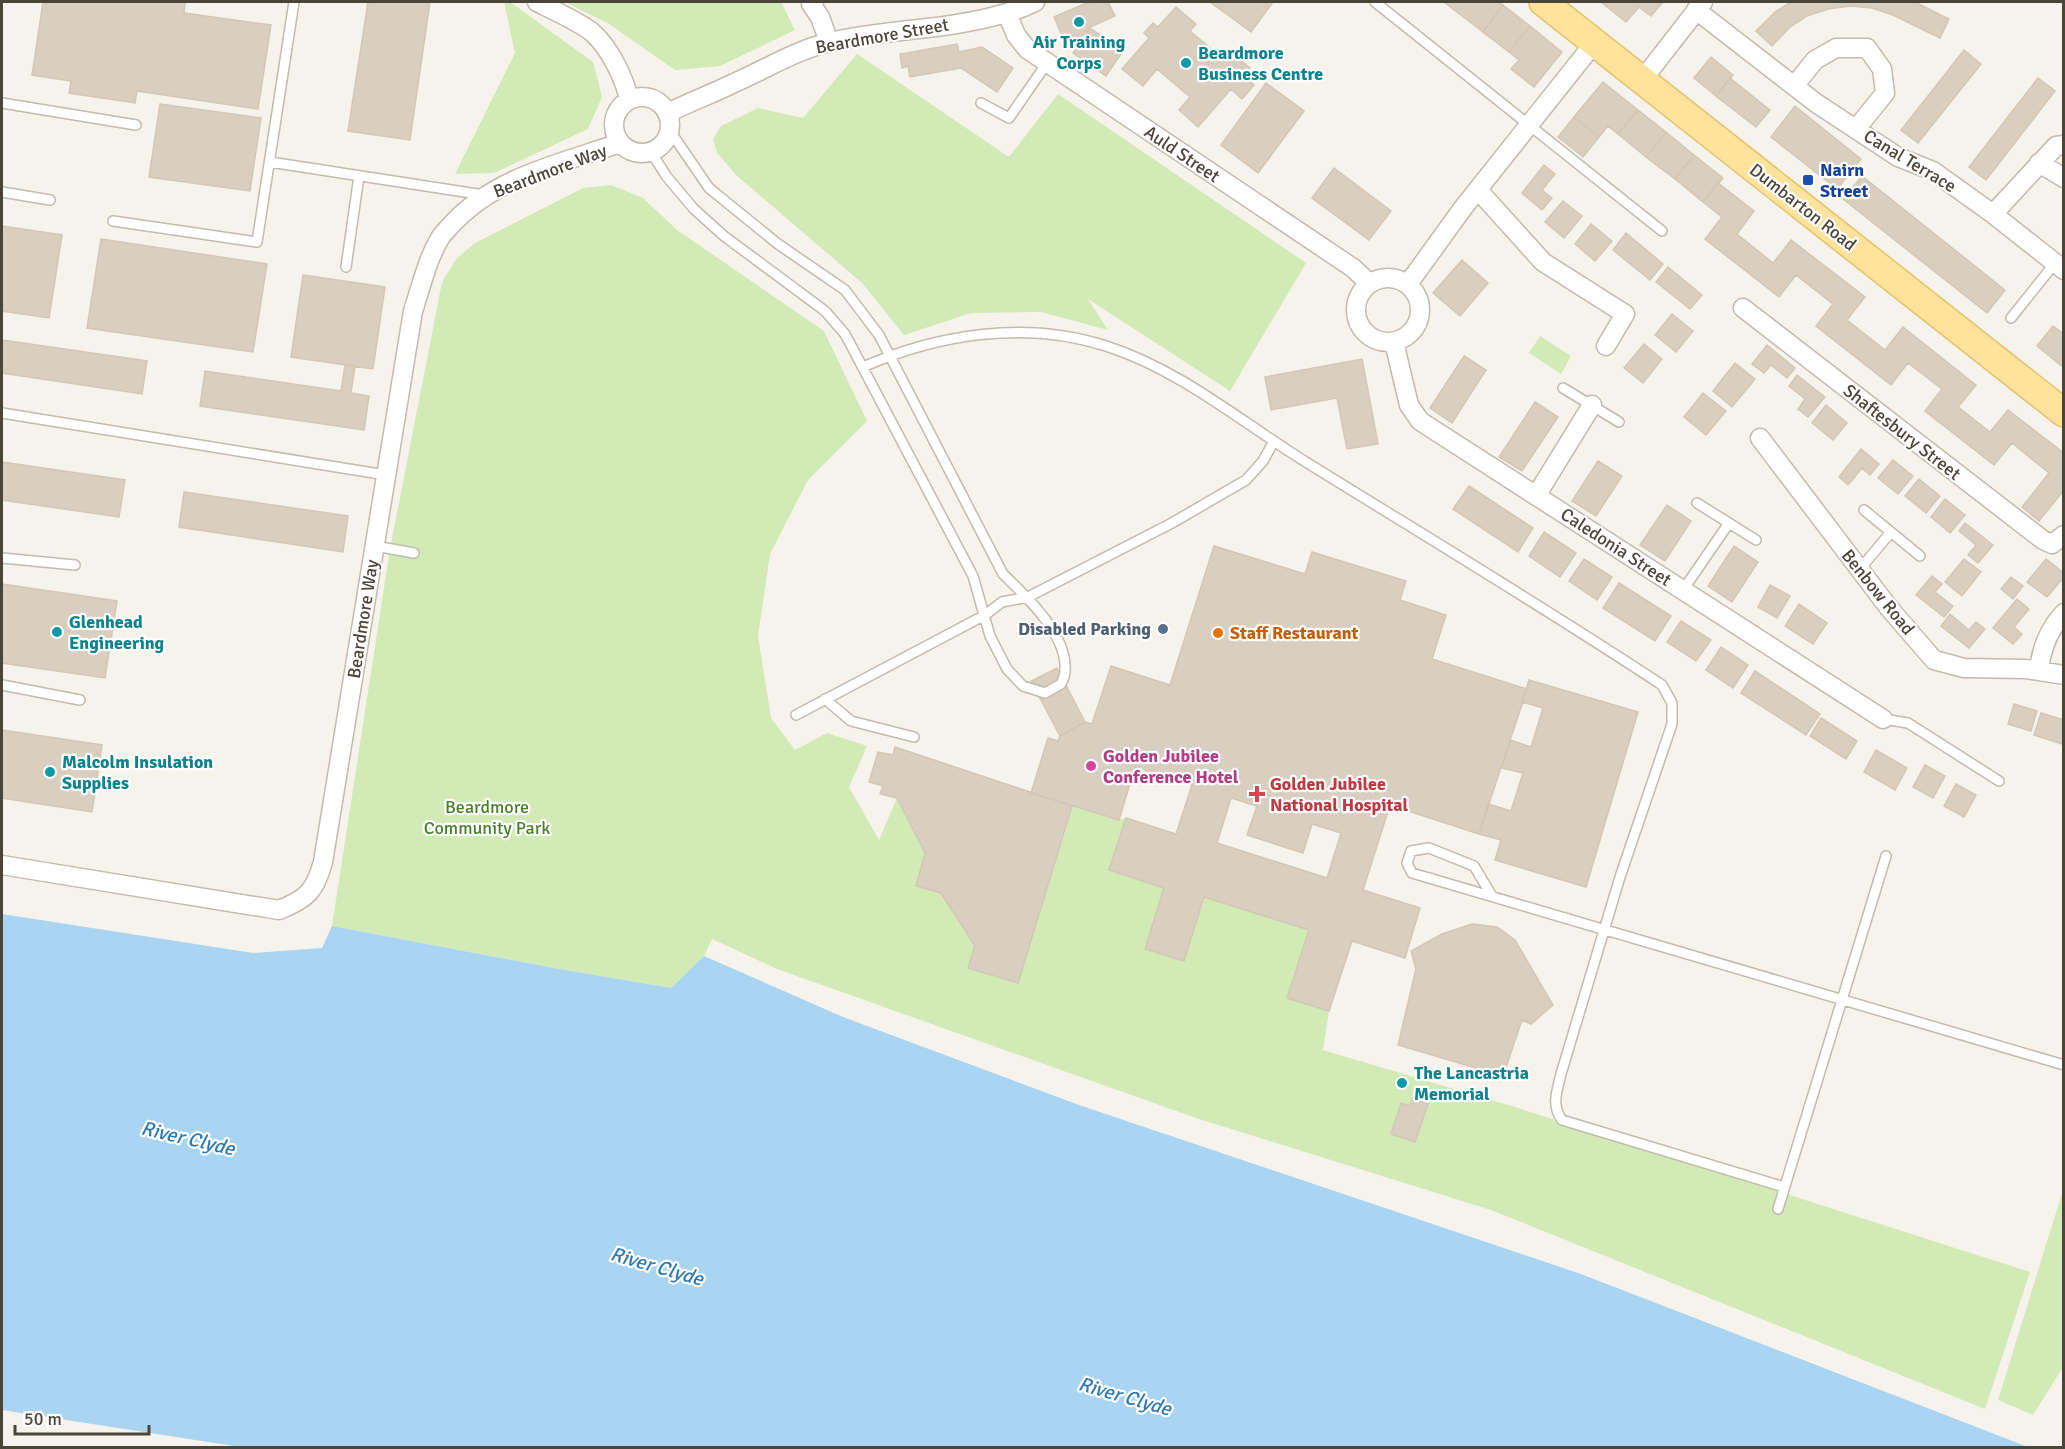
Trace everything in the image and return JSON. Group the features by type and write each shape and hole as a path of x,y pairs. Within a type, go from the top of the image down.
{"main road":[{"name":"Dumbarton Road","path":"1543,2 2064,413"}],"street":[{"path":"537,2 594,33 614,62 626,86 629,100"},
{"path":"811,2 820,17 829,42"},
{"name":"Beardmore Street","path":"669,122 754,73 795,54 829,42 980,19 1007,13 1035,2"},
{"path":"1642,80 1699,6"},
{"name":"Canal Terrace","path":"1699,6 1794,86 1898,157 1933,171 2059,266"},
{"name":"Auld Street","path":"1007,13 1016,34 1027,49 1353,268 1370,283"},
{"path":"1408,284 1478,190 1595,42"},
{"name":"Canal Terrace","path":"1794,86 1815,60 1836,48 1867,48 1882,69 1885,93 1856,129"},
{"path":"638,97 655,100 669,122 666,140 651,152 634,153 620,143 615,136 614,119 622,105 629,100 638,97"},
{"name":"Beardmore Way","path":"2,865 279,910 300,902 311,892 318,881 324,862 413,311 427,267 441,237 467,208 497,188 535,172 620,143"},
{"path":"1993,214 2056,146 2064,145"},
{"path":"2039,163 2064,178"},
{"path":"1478,190 1543,262 1626,314 1606,346"},
{"path":"1379,279 1399,279 1415,292 1420,312 1418,323 1404,338 1394,342 1383,342 1372,338 1358,322 1355,311 1357,301 1362,291 1370,283 1379,279"},
{"name":"Shaftesbury Street","path":"1743,308 2043,540 2052,544 2062,538"},
{"name":"Caledonia Street","path":"1394,342 1408,405 1420,421 1882,719"},
{"path":"1536,496 1592,405"},
{"name":"Benbow Road","path":"1760,438 1889,608 1934,660 1964,668 2026,669 2064,675"},
{"path":"2039,671 2040,659 2052,626 2064,613"}],"lane":[{"path":"113,221 257,242 294,2"},
{"path":"1375,2 1662,231"},
{"path":"981,103 1009,118 1047,63"},
{"path":"2,103 136,125"},
{"path":"651,152 667,177 702,216 733,243 825,311 845,334 973,576 990,636 1007,669 1023,686 1045,693 1061,684 1065,671 1064,654 1048,621 1028,597 1003,574 879,335 845,290 778,244 710,188 669,122"},
{"path":"270,162 486,196"},
{"path":"346,267 359,176"},
{"path":"2,192 50,200"},
{"path":"2011,318 2059,266"},
{"path":"863,367 890,355 971,335 1012,331 1058,336 1104,345 1150,363 1192,387 1662,686 1672,703 1672,724 1604,928 1561,1074 1555,1104 1557,1113 1562,1120 1784,1187"},
{"path":"1563,388 1619,422"},
{"path":"2,413 386,475"},
{"path":"795,715 985,615 1002,602 1028,597 1153,533 1246,480 1263,461 1274,441"},
{"path":"1697,503 1756,540"},
{"path":"1863,510 1920,556"},
{"path":"1683,590 1729,523"},
{"path":"1860,569 1891,532"},
{"path":"375,546 414,553"},
{"path":"2,558 75,565"},
{"path":"2,685 80,700"},
{"path":"825,699 851,721 914,737"},
{"path":"1882,719 1908,723 1999,781"},
{"path":"1492,896 1474,866 1429,848 1411,851 1407,863 1412,873 2064,1065"},
{"path":"1778,1209 1886,856"}],"green space":[{"path":"504,2 510,2 593,62 602,97 588,129 494,173 455,174 515,53"},
{"path":"565,2 781,2 795,30 720,66 675,70 609,24"},
{"path":"857,54 1009,157 1058,94 1306,263 1230,391 1088,299 1108,330 1041,312 971,313 904,335 862,283 736,175 717,153 713,139 721,126 758,108 803,118"},
{"name":"Beardmore Community Park","path":"611,185 643,198 677,230 824,331 867,421 808,480 770,554 758,636 771,718 795,750 827,733 867,746 849,787 879,840 897,798 925,853 941,893 975,946 969,968 1018,983 1072,806 1118,820 1126,818 1110,870 1164,888 1145,949 1184,961 1204,897 1309,930 1288,998 1329,1011 1323,1050 1518,1108 2030,1272 1985,1409 1491,1210 1196,1118 777,969 712,939 704,956 671,988 332,926 390,549 442,282 457,258 475,243 583,188"},
{"path":"1540,336 1571,356 1561,374 1529,353"},
{"path":"2063,1190 2063,1367 2033,1415 1998,1400"}],"water":[{"name":"River Clyde","path":"2,914 253,953 322,948 332,926 671,988 704,956 843,1017 1079,1105 1581,1274 2028,1447 247,1448 2,1410"}],"building":[{"path":"43,2 185,2 184,13 271,25 258,109 137,91 135,103 69,93 71,81 32,75"},
{"path":"368,2 430,2 410,140 348,131"},
{"name":"Air Training Corps","path":"1089,2 1108,2 1115,16 1090,27 1080,38 1066,45 1054,17"},
{"path":"1210,2 1273,2 1251,32"},
{"path":"1444,2 1498,2 1503,5 1483,32"},
{"path":"1601,2 1663,2 1651,16 1639,7 1626,22"},
{"path":"1791,2 1915,2 1949,19 1940,38 1893,15 1872,8 1850,6 1828,9 1807,16 1789,28 1772,46 1756,31 1775,12"},
{"path":"1503,5 1530,26 1509,52 1483,32"},
{"name":"Beardmore Business Centre","path":"1176,7 1196,24 1190,31 1223,59 1230,51 1250,68 1243,76 1254,85 1242,99 1231,89 1198,127 1179,110 1190,97 1157,69 1143,86 1122,69 1149,38 1144,33 1153,23 1158,27"},
{"path":"1530,26 1562,52 1534,87 1511,69 1519,60 1509,52"},
{"path":"1090,28 1123,51 1106,76 1073,53"},
{"path":"957,44 959,52 982,47 1013,68 997,92 961,68 910,77 908,66 902,68 900,54"},
{"path":"1964,50 1981,64 1918,143 1901,130"},
{"path":"1711,57 1733,75 1716,96 1694,78"},
{"path":"1730,78 1770,110 1756,127 1716,96"},
{"path":"2038,78 2055,91 1986,180 1969,167"},
{"path":"1603,82 1638,110 1618,134 1608,126 1599,137 1574,117"},
{"path":"1266,83 1304,111 1258,173 1221,145"},
{"path":"160,104 261,118 250,191 149,177"},
{"path":"1795,106 1861,159 1837,189 1771,137"},
{"path":"1638,110 1666,132 1646,157 1618,134"},
{"path":"1574,117 1599,137 1583,157 1558,137"},
{"path":"1666,132 1694,155 1675,179 1646,157"},
{"path":"1694,155 1723,178 1703,202 1675,179"},
{"path":"1544,165 1555,174 1542,190 1552,198 1542,210 1522,193"},
{"path":"1334,168 1391,211 1369,240 1312,198"},
{"path":"1862,176 2005,290 1987,313 1843,199"},
{"path":"1718,183 1754,211 1737,234 1773,263 1791,240 1865,297 1847,320 1885,350 1903,327 1976,385 1958,407 1990,432 2008,410 2064,453 2064,490 2039,521 2022,507 2049,473 2012,443 1994,465 1925,411 1942,389 1908,363 1891,385 1816,326 1833,304 1796,275 1779,297 1705,239 1722,217 1703,202"},
{"path":"1563,201 1582,216 1564,238 1545,222"},
{"path":"1591,224 1612,241 1595,261 1575,244"},
{"path":"2,226 62,235 49,318 2,311"},
{"path":"1626,233 1663,264 1650,280 1613,250"},
{"path":"101,239 267,264 253,352 87,328"},
{"path":"1462,260 1488,283 1460,316 1433,293"},
{"path":"1668,267 1702,295 1690,309 1656,282"},
{"path":"303,275 385,287 373,369 291,357"},
{"path":"1672,314 1693,331 1676,352 1655,335"},
{"path":"2053,326 2064,334 2064,368 2037,346"},
{"path":"2,340 147,361 142,394 2,373"},
{"path":"1644,344 1662,359 1643,383 1624,368"},
{"path":"1767,345 1795,368 1787,378 1771,365 1764,373 1752,364"},
{"path":"1464,356 1486,370 1452,423 1430,408"},
{"path":"1362,359 1378,444 1347,449 1337,398 1271,410 1265,377"},
{"path":"1735,363 1755,379 1732,407 1713,391"},
{"path":"345,365 355,366 351,393 369,396 364,430 200,406 205,371 341,391"},
{"path":"1797,375 1825,397 1808,417 1798,409 1805,399 1789,386"},
{"path":"1703,393 1726,411 1706,435 1684,417"},
{"path":"1535,402 1558,417 1522,471 1499,457"},
{"path":"1826,405 1847,423 1833,440 1812,423"},
{"path":"1861,449 1879,464 1870,475 1862,468 1848,485 1839,477"},
{"path":"1893,460 1913,476 1898,494 1878,478"},
{"path":"1598,461 1622,476 1596,516 1572,501"},
{"path":"2,462 125,480 119,517 2,500"},
{"path":"1919,479 1940,496 1926,513 1905,496"},
{"path":"1469,486 1533,528 1518,552 1453,509"},
{"path":"184,492 348,516 343,552 179,527"},
{"path":"1945,499 1965,515 1950,533 1931,517"},
{"path":"1667,505 1691,521 1665,561 1640,545"},
{"path":"1965,523 1993,545 1978,563 1968,555 1976,545 1959,531"},
{"path":"1544,532 1576,553 1560,577 1529,556"},
{"path":"1214,546 1305,574 1312,552 1406,581 1400,600 1446,615 1432,659 1527,689 1479,834 1390,805 1363,890 1420,908 1405,958 1352,941 1329,1011 1287,998 1309,930 1204,897 1184,961 1145,949 1164,888 1109,870 1126,818 1176,834 1192,785 1135,767 1119,820 1031,793 1048,738 1058,741 1060,736 1085,722 1092,724 1111,666 1170,685","holes":["1231,798 1257,806 1247,835 1303,853 1312,824 1341,833 1327,878 1217,843"]},
{"path":"1734,546 1758,562 1732,602 1708,586"},
{"path":"1584,559 1612,577 1597,600 1569,581"},
{"path":"1964,559 1981,572 1962,596 1945,582"},
{"path":"2046,559 2064,573 2064,577 2047,597 2027,582"},
{"path":"1932,576 1942,584 1935,592 1953,606 1944,617 1916,595"},
{"path":"2011,577 2023,586 2013,599 2001,589"},
{"path":"1619,583 1671,616 1655,641 1603,608"},
{"name":"Glenhead Engineering","path":"2,584 117,601 105,678 2,663"},
{"path":"1770,585 1790,596 1777,618 1758,607"},
{"path":"2017,599 2029,609 2014,627 2022,634 2013,644 1993,628"},
{"path":"1799,604 1827,623 1813,644 1785,626"},
{"path":"1950,614 1969,630 1976,622 1985,629 1969,648 1941,626"},
{"path":"1681,621 1711,640 1696,661 1667,642"},
{"path":"1721,647 1748,665 1733,688 1706,670"},
{"path":"1057,668 1085,722 1060,736 1031,681"},
{"path":"1755,671 1820,714 1806,735 1741,693"},
{"path":"1529,680 1638,712 1586,887 1495,860 1501,840 1479,834 1488,804 1511,811 1523,773 1502,768 1510,740 1531,747 1543,708 1522,702"},
{"path":"2014,704 2037,711 2031,731 2008,724"},
{"path":"2041,713 2064,720 2062,744 2034,735"},
{"path":"1821,718 1857,741 1846,759 1810,736"},
{"name":"Malcolm Insulation Supplies","path":"2,730 102,745 92,812 2,798"},
{"path":"895,747 1072,806 1018,983 968,968 975,946 941,893 916,886 925,853 897,798 880,794 883,786 869,782 878,752 893,755"},
{"path":"1876,750 1907,768 1895,790 1864,772"},
{"path":"1925,765 1945,776 1933,798 1913,787"},
{"path":"1956,784 1976,795 1964,817 1944,806"},
{"path":"1472,924 1497,927 1515,940 1553,1005 1531,1024 1522,1020 1503,1076 1398,1045 1416,969 1411,951 1442,934"},
{"path":"1412,1099 1428,1104 1415,1142 1391,1134 1401,1103 1410,1106"}],"place":[{"name":"Air Training Corps","path":"1079,22"},
{"name":"Beardmore Business Centre","path":"1186,63"},
{"name":"Nairn Street","path":"1808,180"},
{"name":"Disabled Parking","path":"1163,629"},
{"name":"Glenhead Engineering","path":"57,632"},
{"name":"Staff Restaurant","path":"1218,633"},
{"name":"Golden Jubilee Conference Hotel","path":"1091,766"},
{"name":"Malcolm Insulation Supplies","path":"50,772"},
{"name":"Golden Jubilee National Hospital","path":"1257,794"},
{"name":"The Lancastria Memorial","path":"1402,1083"}]}
